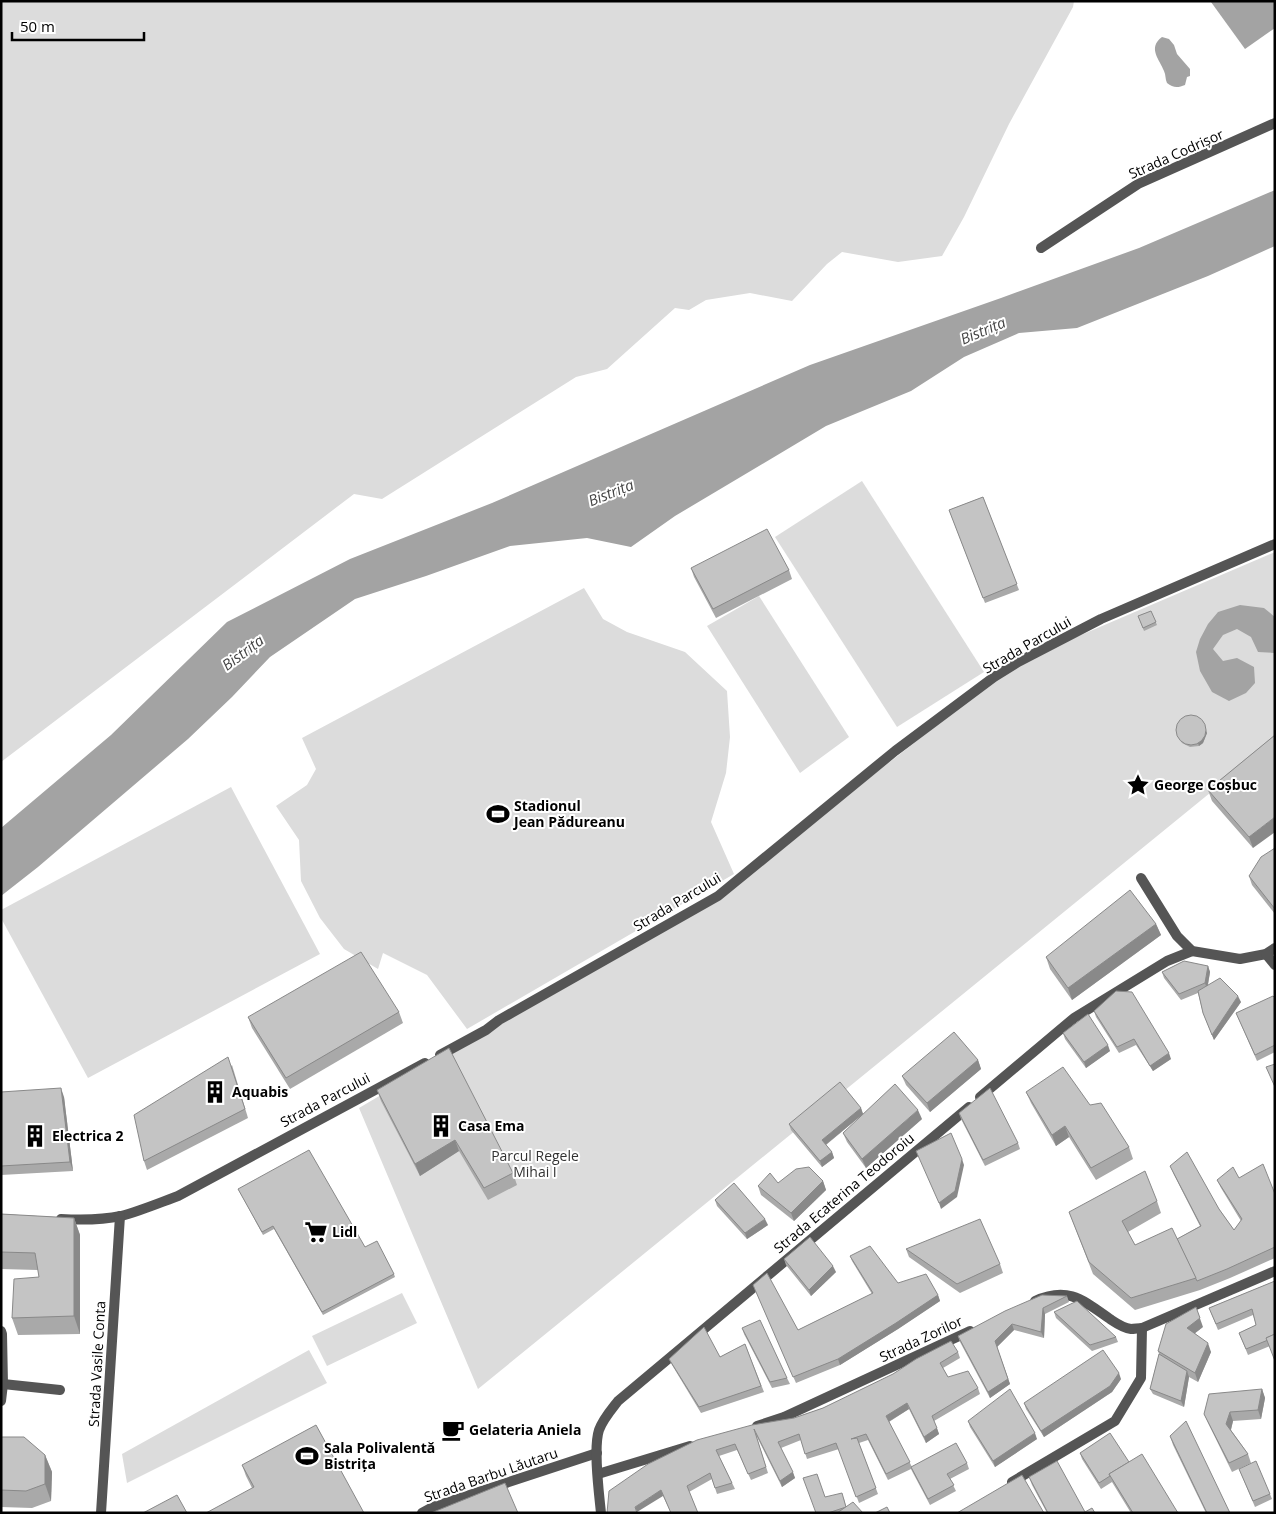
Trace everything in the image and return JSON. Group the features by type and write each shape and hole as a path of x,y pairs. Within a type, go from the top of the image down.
{"street":[{"name":"Strada Codrișor","path":"1040,248 1138,184 1275,124"},
{"name":"Strada Parcului","path":"52,1219 88,1220 120,1216 178,1196 486,1030 499,1020 718,896 895,751 987,682 1018,662 1102,618 1275,544"},
{"path":"1141,878 1177,936 1192,951 1240,959 1266,954 1275,948"},
{"name":"Strada Ecaterina Teodoroiu","path":"600,1513 597,1453 598,1432 603,1420 618,1401 1074,1018 1167,961 1192,951"},
{"path":"1266,954 1275,965"},
{"name":"Strada Vasile Conta","path":"101,1513 120,1216"},
{"path":"1022,1307 1048,1295 1069,1295 1085,1301 1118,1324 1130,1329 1142,1328 1275,1271"},
{"name":"Strada Zorilor","path":"747,1429 784,1417 978,1328"},
{"path":"1000,1489 1115,1421 1141,1378 1142,1328"},
{"path":"1,1331 3,1384 1,1401"},
{"path":"3,1384 60,1390"},
{"path":"598,1474 700,1443"},
{"name":"Strada Barbu Lăutaru","path":"422,1513 434,1507 597,1453"}],"green space":[{"path":"1,1 1074,1 1073,7 1009,124 964,217 942,256 898,262 842,252 827,264 792,301 750,293 706,300 689,310 675,308 607,369 576,377 382,499 354,494 1,762"},
{"path":"862,481 984,672 897,727 775,537"},
{"name":"Parcul Regele Mihai I","path":"1275,552 1275,740 478,1389 359,1108 718,896 1018,662"},
{"name":"Stadionul Jean Pădureanu","path":"584,588 603,619 627,632 685,652 727,691 730,737 726,773 711,822 734,874 467,1029 427,975 383,953 378,969 344,949 320,918 301,881 299,840 276,806 307,785 316,769 302,738"},
{"path":"759,596 849,737 800,773 707,626"},
{"path":"231,787 320,954 88,1078 1,918 1,910"},
{"path":"402,1293 417,1323 327,1366 312,1336"},
{"path":"309,1350 327,1383 127,1483 122,1454"}],"water":[{"path":"1275,1 1275,28 1245,49 1211,2"},
{"path":"1162,37 1169,39 1174,45 1177,54 1190,69 1190,76 1187,77 1185,85 1176,87 1167,83 1165,72 1155,50 1155,45"},
{"name":"Bistrița","path":"1275,190 1275,246 1208,276 1077,328 1019,333 964,357 911,391 826,426 675,516 631,547 587,538 510,546 355,599 270,657 188,739 38,867 1,896 1,828 111,735 227,622 350,559 492,503 810,365 1139,248"},
{"path":"1240,605 1264,608 1275,617 1275,653 1258,652 1251,637 1237,629 1223,635 1213,649 1223,661 1237,658 1254,667 1255,683 1246,693 1229,701 1212,692 1200,671 1196,652 1208,624 1218,612"}],"building":[{"path":"983,497 1017,584 983,598 949,510"},
{"path":"767,529 789,570 713,609 691,568"},
{"path":"1151,611 1156,622 1143,628 1138,616"},
{"path":"1191,715 1201,720 1206,730 1201,740 1191,745 1181,740 1176,730 1181,720"},
{"path":"1275,735 1275,817 1249,837 1208,790"},
{"path":"1275,848 1275,909 1249,876 1261,857"},
{"path":"1130,890 1156,924 1068,988 1046,957"},
{"path":"361,952 399,1012 286,1078 248,1017"},
{"path":"1184,961 1208,966 1205,983 1179,994 1162,972"},
{"path":"1220,978 1238,996 1212,1035 1203,1013 1198,991"},
{"path":"1116,991 1132,992 1169,1053 1150,1066 1134,1039 1117,1047 1094,1011"},
{"path":"1273,996 1275,998 1275,1045 1255,1055 1236,1013"},
{"path":"1088,1014 1108,1045 1084,1062 1063,1033"},
{"path":"954,1032 978,1060 927,1103 902,1076"},
{"name":"Casa Ema","path":"449,1048 513,1173 484,1188 455,1140 415,1164 377,1090"},
{"name":"Aquabis","path":"228,1057 245,1109 144,1161 134,1115"},
{"path":"1275,1064 1275,1087 1266,1067"},
{"path":"1063,1067 1090,1105 1101,1103 1129,1147 1091,1168 1065,1126 1052,1135 1026,1092"},
{"path":"840,1082 861,1108 822,1140 832,1152 820,1161 789,1124"},
{"path":"895,1084 918,1110 862,1159 843,1133"},
{"name":"Electrica 2","path":"61,1088 70,1162 1,1166 1,1092"},
{"path":"990,1088 1018,1143 983,1160 959,1113"},
{"path":"951,1133 962,1159 955,1191 939,1203 916,1151"},
{"name":"Lidl","path":"309,1150 365,1247 377,1241 394,1274 322,1312 273,1226 262,1232 238,1189"},
{"path":"1187,1152 1219,1209 1234,1230 1242,1219 1217,1180 1233,1167 1239,1178 1263,1164 1275,1194 1275,1247 1197,1281 1177,1239 1201,1226 1170,1166"},
{"path":"809,1167 823,1181 791,1213 758,1186 770,1173 778,1183 796,1169"},
{"path":"1145,1171 1157,1201 1122,1221 1135,1245 1172,1228 1196,1278 1131,1298 1089,1262 1069,1212"},
{"path":"734,1183 765,1219 745,1233 715,1200"},
{"path":"1,1214 74,1218 74,1316 12,1318 14,1279 39,1277 35,1253 1,1252"},
{"path":"980,1219 1000,1264 957,1284 906,1249"},
{"path":"810,1237 833,1266 809,1290 784,1259"},
{"path":"870,1246 898,1283 926,1274 938,1295 838,1359 793,1377 753,1285 767,1273 798,1330 873,1293 850,1256"},
{"path":"1275,1281 1275,1334 1266,1338 1268,1340 1246,1349 1239,1333 1256,1325 1252,1309 1216,1324 1209,1308"},
{"path":"1042,1295 1067,1296 1043,1308 1041,1332 1012,1324 995,1341 1008,1379 988,1392 958,1336 1005,1311"},
{"path":"1077,1301 1116,1337 1090,1345 1054,1312"},
{"path":"1196,1307 1200,1318 1187,1328 1208,1343 1195,1373 1158,1351 1166,1324"},
{"path":"760,1320 787,1378 770,1382 742,1328"},
{"path":"704,1327 720,1357 745,1344 761,1386 699,1407 669,1359"},
{"path":"1275,1334 1275,1361 1266,1338"},
{"path":"951,1341 958,1352 940,1363 948,1377 968,1371 978,1388 932,1416 937,1428 924,1437 907,1403 886,1416 910,1462 886,1474 866,1434 851,1439 857,1438 876,1488 856,1497 836,1443 805,1454 799,1434 778,1442 793,1472 780,1481 754,1429 766,1467 748,1474 735,1444 716,1450 732,1483 715,1488 710,1473 687,1486 698,1513 671,1513 661,1490 635,1507 637,1513 607,1513 609,1491 648,1464 697,1440 752,1425 794,1418 823,1408 893,1374 916,1359"},
{"path":"1103,1350 1119,1373 1110,1386 1041,1431 1024,1403"},
{"path":"1159,1354 1187,1371 1181,1401 1150,1389"},
{"path":"1010,1389 1035,1433 993,1461 968,1421"},
{"path":"1262,1389 1258,1410 1230,1412 1226,1424 1248,1454 1229,1463 1204,1414 1209,1394"},
{"path":"1186,1421 1230,1513 1207,1513 1170,1436"},
{"name":"Sala Polivalentă Bistrița","path":"316,1425 364,1513 206,1513 254,1487 242,1465"},
{"path":"1110,1433 1129,1462 1109,1474 1110,1476 1099,1483 1080,1453"},
{"path":"1,1437 24,1437 45,1455 45,1484 26,1491 1,1490"},
{"path":"956,1443 967,1463 947,1474 954,1485 928,1499 911,1467"},
{"path":"1142,1454 1178,1513 1133,1513 1109,1474"},
{"path":"1057,1461 1085,1512 1092,1508 1095,1513 1048,1513 1029,1477"},
{"path":"1256,1461 1270,1494 1253,1501 1239,1469"},
{"path":"817,1474 825,1497 842,1493 846,1507 828,1513 816,1513 803,1478"},
{"path":"1022,1475 1044,1513 957,1513"},
{"path":"505,1483 518,1513 431,1513"},
{"path":"177,1495 187,1513 143,1513"},
{"path":"853,1502 863,1513 837,1513"},
{"path":"887,1507 890,1513 875,1513"}],"place":[{"name":"George Coșbuc","path":"1138,785"},
{"name":"Stadionul Jean Pădureanu","path":"498,814"},
{"name":"Aquabis","path":"215,1092"},
{"name":"Casa Ema","path":"441,1126"},
{"name":"Electrica 2","path":"35,1136"},
{"name":"Lidl","path":"316,1232"},
{"name":"Gelateria Aniela","path":"453,1430"},
{"name":"Sala Polivalentă Bistrița","path":"307,1456"}]}
